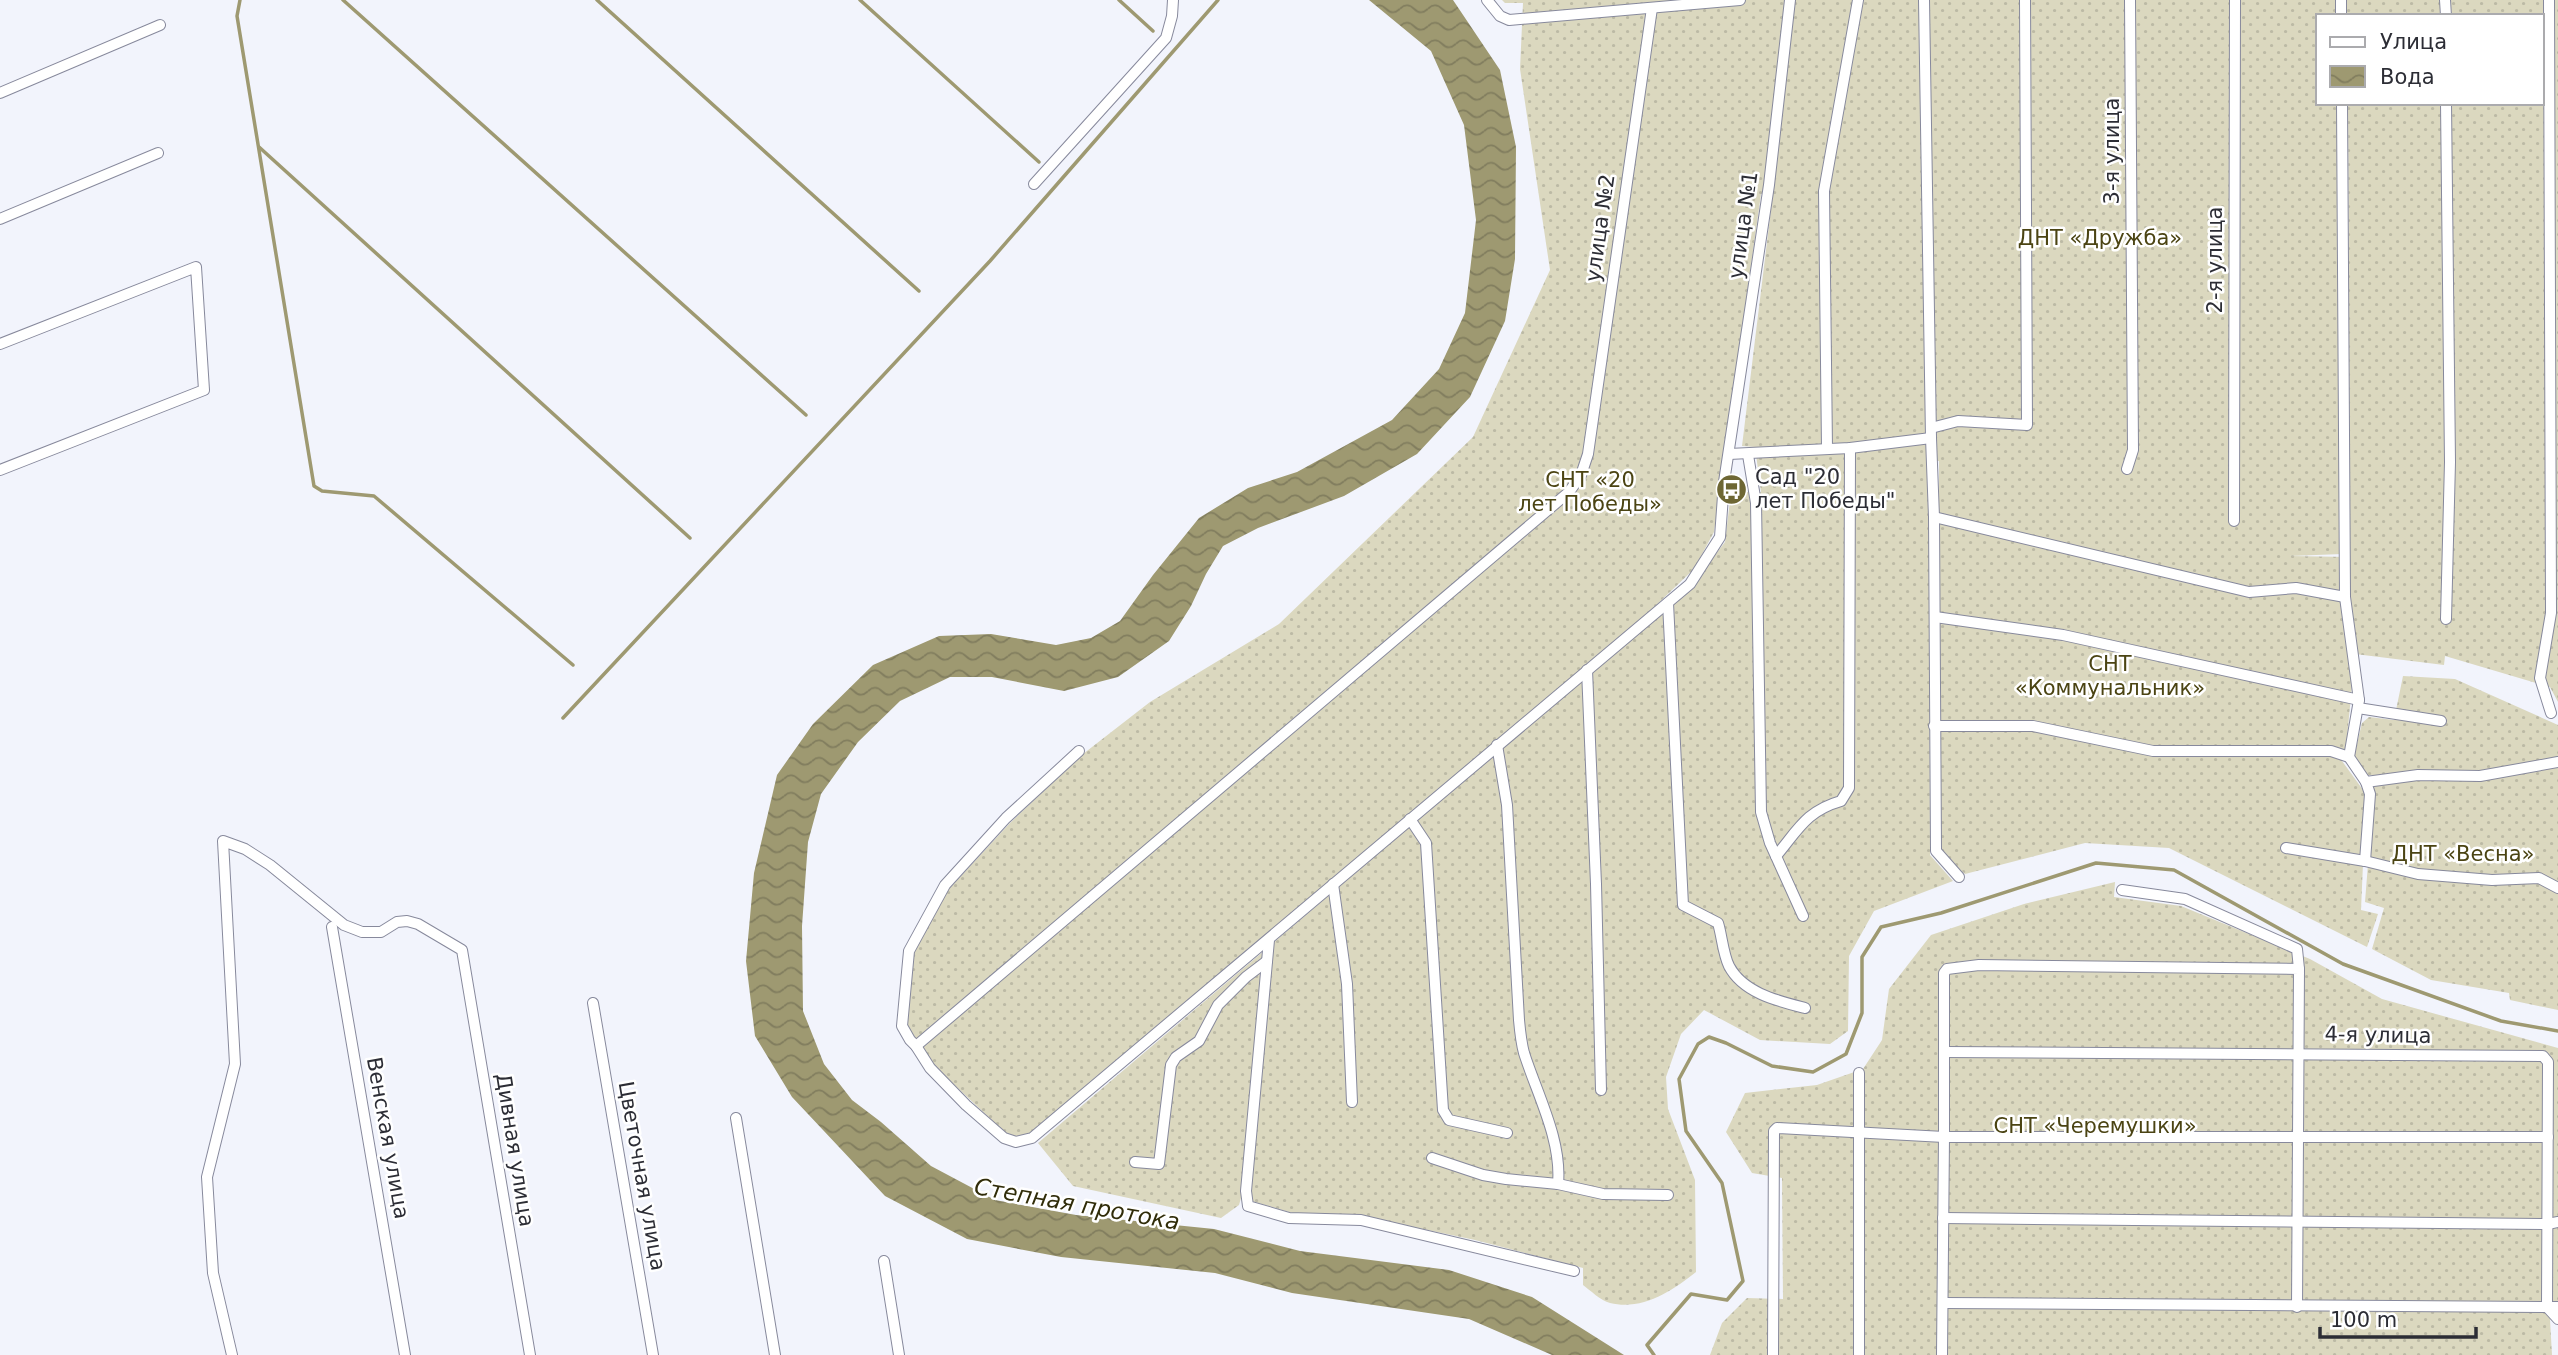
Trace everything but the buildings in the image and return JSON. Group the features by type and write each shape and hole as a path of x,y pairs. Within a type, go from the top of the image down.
{"street":[{"path":"1034,184 1166,38 1173,0"},
{"path":"1487,0 1500,16 1509,20 1740,0"},
{"name":"улица №1","path":"1079,751 1006,818 945,885 909,951 902,1026 930,1068 966,1105 1004,1138 1016,1142 1032,1138 1690,584 1720,537 1729,454 1769,185 1790,0"},
{"path":"1827,448 1824,191 1858,0"},
{"path":"1924,0 1934,517 1936,851 1959,877"},
{"path":"1729,454 1850,448 1931,433 1958,421 2027,425 2025,0"},
{"name":"3-я улица","path":"2127,469 2133,450 2130,0"},
{"name":"2-я улица","path":"2234,521 2235,0"},
{"path":"2549,0 2551,613 2540,678 2551,713"},
{"name":"улица №2","path":"916,1046 1569,492 1581,475 1588,454 1652,8"},
{"path":"0,93 160,26"},
{"path":"2342,105 2345,597 2358,704 2348,757"},
{"path":"2446,105 2450,463 2446,619"},
{"path":"0,219 158,153"},
{"path":"0,344 196,267 204,390 0,470"},
{"path":"1776,856 1812,813 1840,801 1849,788 1850,448"},
{"path":"1748,455 1756,503 1761,812 1776,856 1803,916"},
{"path":"1934,517 2249,592 2296,589 2345,597"},
{"path":"1668,603 1683,905 1718,923 1729,967 1746,985 1774,1000 1805,1008"},
{"path":"1935,617 2063,635 2441,721"},
{"path":"1587,670 1601,1090"},
{"path":"1934,726 2033,726 2153,751 2331,751 2348,757 2366,782 2370,794 2365,861"},
{"path":"1497,745 1507,805 1518,1020 1523,1049 1548,1122 1559,1170 1558,1184"},
{"path":"2366,782 2418,775 2480,776 2558,762"},
{"path":"1410,819 1426,843 1443,1110 1449,1120 1507,1133"},
{"name":"Дивная улица","path":"232,1355 213,1273 207,1177 235,1064 223,841 245,849 270,865 344,925 362,932 381,932 397,922 407,920 418,923 462,950 530,1355"},
{"path":"2286,848 2365,861 2418,874 2492,880 2539,878 2558,888"},
{"path":"1333,884 1347,984 1352,1102"},
{"path":"2122,890 2185,899 2297,949 2297,1307"},
{"name":"Венская улица","path":"332,927 405,1355"},
{"path":"1269,940 1246,1191 1248,1206 1289,1218 1361,1220 1574,1271"},
{"path":"1135,1162 1159,1164 1171,1065 1175,1058 1199,1041 1218,1005 1246,976 1267,961"},
{"path":"1942,1355 1944,973 1947,969 1979,965 2299,969"},
{"name":"Цветочная улица","path":"593,1003 653,1355"},
{"name":"4-я улица","path":"1944,1052 2543,1056 2548,1062 2553,1114 2548,1137 2553,1223 2553,1307"},
{"path":"1859,1073 1859,1355"},
{"path":"736,1118 775,1355"},
{"path":"1773,1355 1774,1131 1777,1128 1944,1137 2548,1137"},
{"path":"1432,1158 1483,1175 1558,1184 1603,1194 1668,1195"},
{"path":"1943,1218 2553,1223"},
{"path":"884,1261 899,1355"},
{"path":"1943,1303 2553,1307 2558,1318"}],"green space":[{"path":"1502,0 2335,0 2336,14 2316,14 2316,105 2337,105 2343,554 2289,556 2350,557 2348,105 2544,105 2544,14 2347,14 2347,0 2558,0 2558,702 2550,687 2445,656 2444,665 2355,654 2346,748 2342,761 2366,794 2361,910 2378,914 2367,947 2169,848 2085,843 1965,874 1938,850 1939,461 1929,461 1930,855 1953,881 1874,911 1849,956 1848,1031 1830,1044 1760,1040 1704,1010 1681,1034 1666,1077 1668,1109 1695,1180 1696,1272 1656,1298 1634,1304 1610,1303 1599,1298 1583,1285 1583,1268 1475,1240 1356,1215 1296,1214 1241,1198 1239,1205 1221,1218 1073,1186 1038,1143 1688,590 1725,542 1731,492 1761,492 1755,447 1742,446 1773,193 1761,194 1714,532 1694,569 1646,615 1026,1136 1010,1137 934,1066 905,1026 913,952 948,890 1010,823 1083,754 1150,702 1279,624 1473,437 1550,270 1520,69 1523,3 1505,3"},
{"name":"ДНТ «Весна»","path":"2403,676 2455,679 2558,725 2558,1010 2510,1000 2509,993 2431,980 2372,949 2384,908 2365,902 2375,775 2366,775 2354,756 2362,723 2369,717 2394,720"},
{"name":"СНТ «Черемушки»","path":"2115,882 2114,897 2181,906 2310,959 2382,999 2558,1048 2558,1303 2549,1302 2552,1355 1710,1355 1722,1323 1747,1298 1783,1299 1782,1178 1752,1173 1726,1132 1745,1093 1817,1085 1863,1069 1882,1040 1889,989 1931,935 2024,904"}],"water":[{"path":"1369,0 1453,0 1500,70 1516,147 1515,259 1505,321 1470,397 1417,454 1344,496 1258,528 1223,546 1169,641 1118,677 1064,691 992,677 950,677 900,701 858,742 821,794 808,842 802,926 803,1011 824,1064 852,1100 931,1166 995,1200 1076,1215 1214,1229 1300,1251 1449,1270 1532,1297 1624,1355 1552,1355 1469,1319 1292,1293 1215,1273 1061,1257 967,1239 885,1196 792,1097 755,1036 746,961 754,873 777,775 813,724 873,665 939,636 991,634 1056,645 1091,638 1120,621 1199,518 1248,488 1297,472 1392,420 1439,369 1465,313 1476,220 1464,125 1431,51"}],"waterway":[{"path":"240,0 237,16 314,486 322,491 374,496 573,665"},
{"path":"343,0 806,415"},
{"path":"597,0 919,291"},
{"path":"860,0 1039,162"},
{"path":"1119,0 1153,31"},
{"path":"563,718 990,261 1218,0"},
{"path":"259,147 690,538"},
{"path":"1654,1355 1647,1345 1691,1294 1727,1300 1743,1281 1722,1183 1686,1131 1679,1079 1698,1044 1709,1037 1772,1066 1813,1072 1846,1054 1862,1013 1862,957 1881,927 1941,913 2096,863 2174,870 2343,964 2501,1021 2558,1031"}],"place":[{"name":"Сад \"20 лет Победы\"","path":"1732,489"}],"park label":[{"name":"ДНТ «Дружба»","path":"2100,238"},
{"name":"СНТ «20 лет Победы»","path":"1590,492"},
{"name":"СНТ «Коммунальник»","path":"2110,676"}],"water label":[{"name":"Степная протока","path":"1077,1204"}]}
